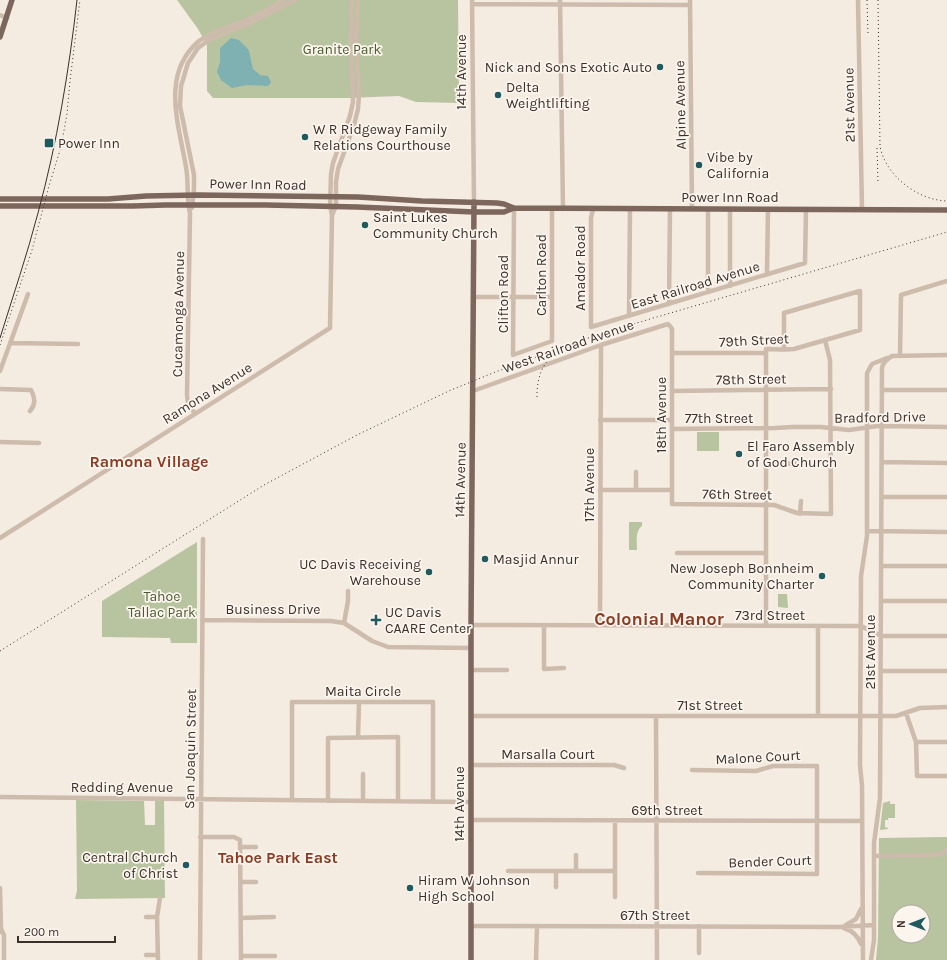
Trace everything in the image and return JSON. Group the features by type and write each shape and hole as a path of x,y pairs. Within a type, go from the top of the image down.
{"main road":[{"path":"0,37 12,0"},
{"name":"Power Inn Road","path":"0,199 108,199 191,195 333,197 474,202 504,204 514,208 552,209 947,210"},
{"name":"14th Avenue","path":"471,960 471,625 474,202"},
{"name":"Power Inn Road","path":"0,206 333,206 474,212 504,212 514,208"}],"street":[{"name":"Cucamonga Avenue","path":"191,195 174,103 177,79 184,60 194,46 206,36 247,20 284,0"},
{"name":"Cucamonga Avenue","path":"195,414 188,403 187,396 190,213 193,167 180,106 182,81 191,57 202,44 248,24 295,0"},
{"name":"Ramona Avenue","path":"333,197 330,183 333,163 348,124 353,102 351,36 352,0"},
{"name":"Ramona Avenue","path":"0,538 330,328 333,197 338,169 354,125 358,109 359,94 356,37 358,0"},
{"name":"21st Avenue","path":"858,0 862,210"},
{"path":"472,2 690,3"},
{"name":"14th Avenue","path":"472,2 474,202"},
{"path":"560,2 562,209"},
{"name":"Alpine Avenue","path":"690,3 692,209"},
{"path":"0,15 7,18"},
{"name":"Clifton Road","path":"514,208 514,355 552,341"},
{"name":"Carlton Road","path":"552,209 552,341"},
{"name":"Amador Road","path":"591,327 591,218 593,209"},
{"path":"629,316 630,209"},
{"path":"669,304 670,209"},
{"path":"708,209 708,292"},
{"path":"730,209 730,286"},
{"path":"767,274 768,209"},
{"name":"East Railroad Avenue","path":"591,327 806,263 806,209"},
{"path":"900,356 901,295 947,281"},
{"name":"79th Street","path":"672,353 766,353 766,350 794,349 860,330 860,291 784,313 784,349"},
{"path":"0,371 28,294"},
{"path":"474,297 552,297"},
{"name":"West Railroad Avenue","path":"473,391 601,345 664,325 668,324 670,326"},
{"name":"18th Avenue","path":"670,326 672,329 672,504"},
{"path":"766,464 831,463 830,360 825,340"},
{"path":"10,343 78,344"},
{"name":"17th Avenue","path":"600,625 601,345"},
{"path":"766,353 766,626"},
{"path":"869,367 872,364 892,356 947,355"},
{"name":"21st Avenue","path":"871,960 874,940 875,838 880,798 882,377 883,364 892,356"},
{"path":"869,367 878,367 882,377"},
{"name":"21st Avenue","path":"863,960 862,786 860,765 861,576 867,531 867,377 869,367"},
{"path":"0,389 31,390 34,397 34,406 30,410"},
{"name":"78th Street","path":"672,391 831,389"},
{"path":"882,390 947,390"},
{"name":"77th Street","path":"600,420 672,420"},
{"name":"Bradford Drive","path":"766,428 821,427 848,430 882,426 947,427"},
{"name":"77th Street","path":"672,429 766,428"},
{"path":"0,442 39,443"},
{"path":"882,462 947,463"},
{"name":"76th Street","path":"672,504 766,504 778,505 800,514 831,513 831,463"},
{"path":"636,472 636,490"},
{"path":"600,490 672,490"},
{"path":"882,497 947,497"},
{"path":"800,514 801,501"},
{"path":"867,531 947,532"},
{"name":"San Joaquin Street","path":"200,960 203,539"},
{"path":"677,553 766,553"},
{"path":"881,566 947,566"},
{"path":"344,623 348,601 348,591"},
{"path":"881,601 947,601"},
{"name":"Business Drive","path":"202,620 331,621 344,623 372,641 388,647 471,648"},
{"name":"73rd Street","path":"471,625 861,626 881,636 947,636"},
{"path":"544,625 544,668 564,668"},
{"path":"818,626 818,716"},
{"path":"471,670 507,670"},
{"path":"881,671 947,671"},
{"name":"Maita Circle","path":"292,800 292,702 433,702 433,801"},
{"path":"358,738 359,702"},
{"name":"71st Street","path":"471,716 896,716 925,707 947,707"},
{"path":"906,713 916,742 917,776 947,776"},
{"path":"656,716 657,960"},
{"path":"328,801 328,738 398,738 398,801"},
{"path":"916,742 947,742"},
{"name":"Marsalla Court","path":"471,765 614,765 624,768"},
{"name":"Malone Court","path":"692,770 756,771 773,766 817,766 817,821"},
{"path":"363,774 363,801"},
{"name":"Redding Avenue","path":"0,797 471,802"},
{"name":"69th Street","path":"471,820 862,821"},
{"path":"615,821 615,896"},
{"name":"Bender Court","path":"698,874 817,874 817,821"},
{"path":"200,837 237,837 240,840 241,958 275,956"},
{"path":"241,847 256,847"},
{"path":"874,856 934,855 941,854 947,850"},
{"path":"576,855 576,871"},
{"path":"508,871 615,871"},
{"path":"556,871 556,887"},
{"path":"241,882 256,882"},
{"path":"0,888 0,931 4,935 4,960"},
{"path":"146,955 158,957 158,917 160,898"},
{"name":"67th Street","path":"839,927 853,921 858,916 862,906"},
{"path":"146,917 158,917"},
{"path":"241,918 274,918"},
{"name":"67th Street","path":"471,926 839,927 874,925"},
{"path":"536,960 537,926"},
{"path":"699,926 699,953"},
{"name":"67th Street","path":"839,927 846,928 854,932 859,938 862,948"}],"green space":[{"name":"Granite Park","path":"177,0 458,0 459,103 416,102 399,96 347,98 213,98 207,91 207,45 198,29"},
{"path":"697,432 719,432 719,451 697,451"},
{"path":"629,522 642,522 642,526 637,534 637,550 629,550"},
{"name":"Tahoe Tallac Park","path":"197,542 197,643 171,643 170,638 102,637 102,601"},
{"path":"778,594 787,594 788,608 778,607"},
{"path":"76,800 144,801 145,825 155,825 155,801 164,801 165,898 75,899 77,891"},
{"path":"890,801 890,804 895,804 895,818 888,818 888,820 885,820 885,827 888,829 880,830 883,803"},
{"path":"947,837 947,960 876,960 878,938 879,838"}],"water":[{"path":"231,38 239,40 247,48 253,69 260,75 268,76 271,82 268,86 247,85 232,88 221,80 217,72 220,62 220,48"}],"tram line":[{"path":"0,338 25,260 45,187 57,134 77,0"}],"railway":[{"path":"0,345 32,250 61,147 67,114 80,0"},
{"path":"867,0 868,34"},
{"path":"878,0 880,146 883,157 895,176 914,191 936,200 947,201"},
{"path":"877,148 878,182"},
{"path":"0,651 264,485 357,435 451,390 591,337 947,232"},
{"path":"537,397 541,371 548,360 560,351"}],"place":[{"name":"Nick and Sons Exotic Auto","path":"660,67"},
{"name":"Delta Weightlifting","path":"498,95"},
{"name":"W R Ridgeway Family Relations Courthouse","path":"305,137"},
{"name":"Power Inn","path":"49,143"},
{"name":"Vibe by California","path":"699,165"},
{"name":"Saint Lukes Community Church","path":"365,225"},
{"name":"El Faro Assembly of God Church","path":"739,454"},
{"name":"Masjid Annur","path":"485,559"},
{"name":"UC Davis Receiving Warehouse","path":"429,572"},
{"name":"New Joseph Bonnheim Community Charter","path":"822,576"},
{"name":"UC Davis CAARE Center","path":"376,620"},
{"name":"Central Church of Christ","path":"186,865"},
{"name":"Hiram W Johnson High School","path":"410,888"}],"district":[{"name":"Ramona Village","path":"149,461"},
{"name":"Colonial Manor","path":"659,619"},
{"name":"Tahoe Park East","path":"278,857"}]}
